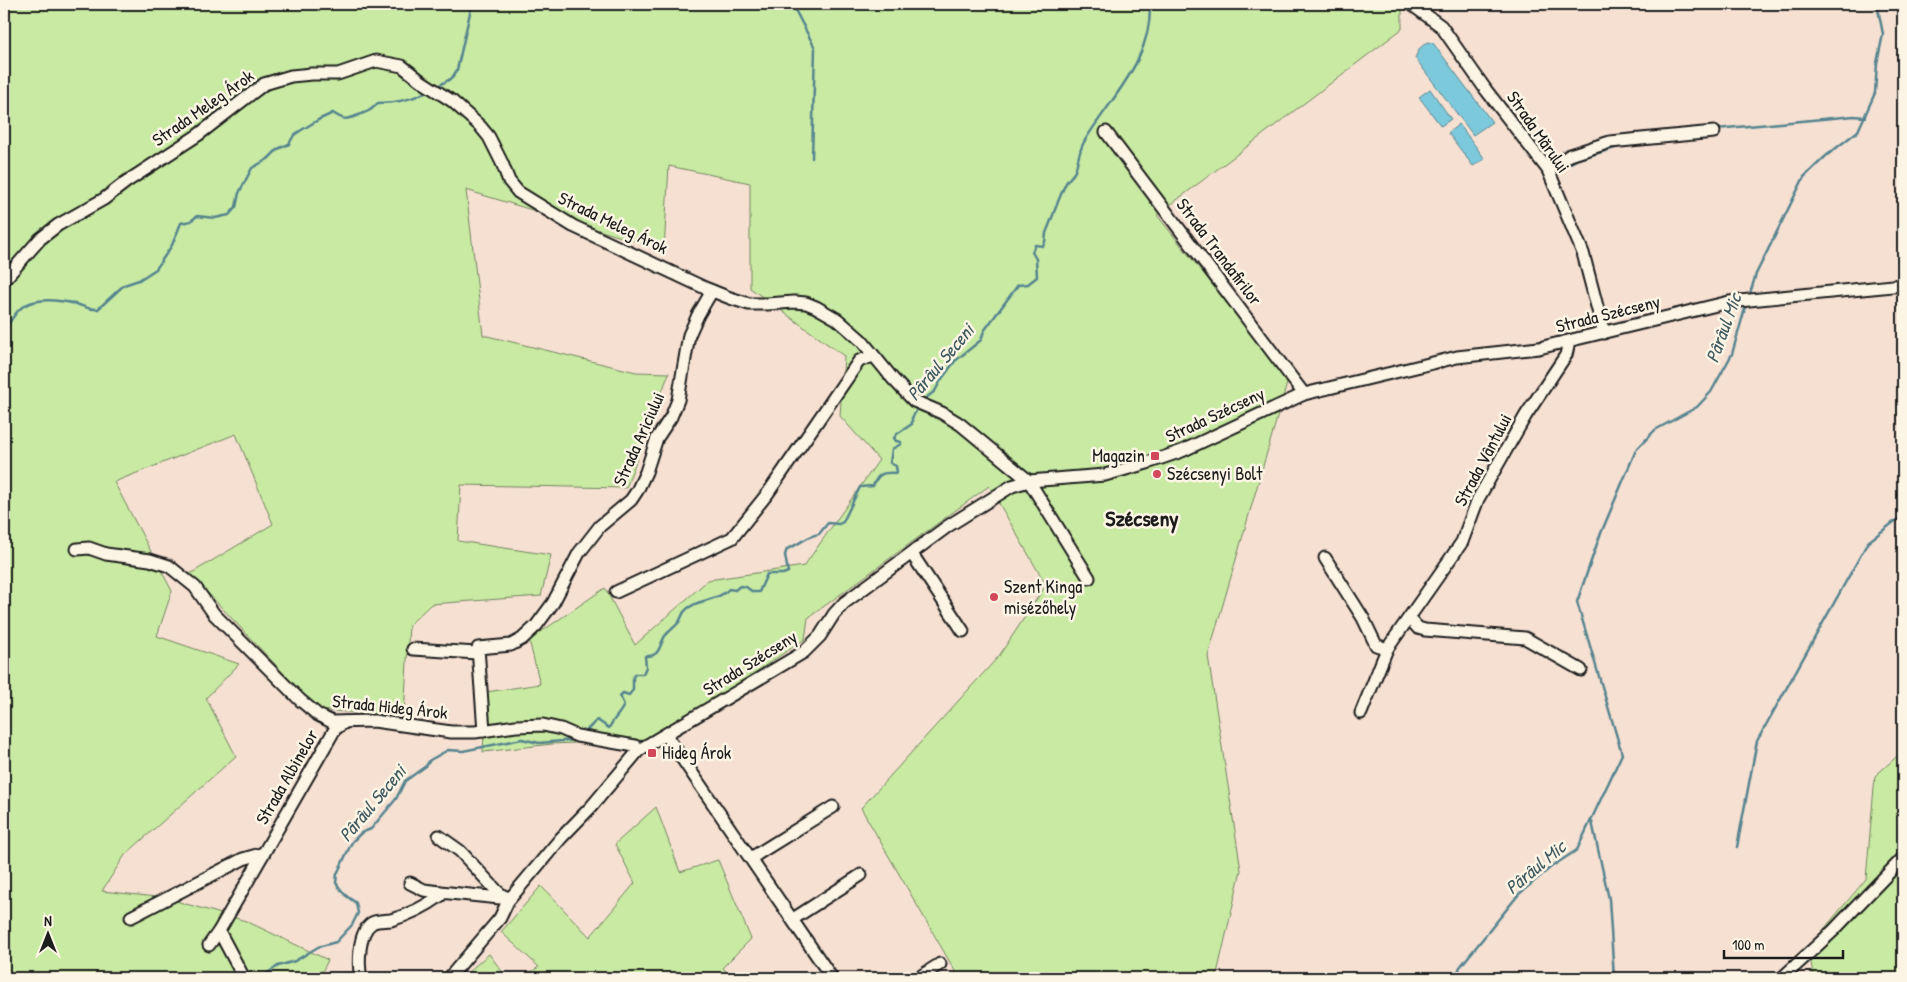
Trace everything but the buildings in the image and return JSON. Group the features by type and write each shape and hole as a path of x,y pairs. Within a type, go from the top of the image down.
{"street":[{"name":"Strada Mărului","path":"1411,4 1441,26 1486,90 1548,170 1583,253 1604,334"},
{"name":"Strada Meleg Árok","path":"4,280 35,245 58,225 104,198 198,135 264,84 292,76 334,74 376,61 402,66 452,101 489,137 502,162 509,182 525,197 588,235 712,291 749,304 794,302 816,307 838,319 862,342 902,390 920,404 942,413 960,424 1029,481 1089,578"},
{"name":"Strada Trandafirilor","path":"1106,132 1304,394"},
{"path":"1548,170 1570,155 1610,142 1714,132"},
{"name":"Strada Szécseny","path":"450,978 500,918 507,899 591,807 639,750 804,652 820,636 840,607 948,526 1004,490 1029,481 1105,475 1147,464 1182,451 1304,394 1457,357 1539,348 1569,342 1729,302 1903,285"},
{"name":"Strada Ariciului","path":"413,649 477,653 478,648 511,645 522,639 536,626 553,603 578,553 600,526 631,500 637,491 657,438 671,417 678,400 689,335 712,291"},
{"name":"Strada Vântului","path":"1361,713 1387,649 1462,542 1478,499 1526,415 1566,355 1569,342"},
{"path":"616,592 732,538 768,494 859,361 874,356"},
{"name":"Strada Hideg Árok","path":"77,549 89,548 106,554 150,560 169,566 195,587 214,614 300,700 318,716 332,722 374,721 452,732 484,731 516,726 542,726 561,728 582,737 635,746 639,750"},
{"path":"912,554 963,631"},
{"path":"1325,558 1363,618 1376,645 1387,649"},
{"path":"1409,618 1418,628 1425,630 1525,638 1581,670"},
{"path":"477,653 484,731"},
{"name":"Strada Albinelor","path":"209,945 220,931 335,729 345,722"},
{"path":"666,735 832,978"},
{"path":"751,858 832,806"},
{"path":"439,836 460,851 497,891 507,899"},
{"name":"Strada Albinelor","path":"131,918 243,859 264,853"},
{"path":"1782,978 1833,931 1903,858"},
{"path":"793,919 861,875"},
{"path":"410,883 424,890 507,899"},
{"path":"361,978 359,968 360,945 364,932 369,926 374,922 400,917 419,909 440,896 440,892"},
{"path":"220,931 244,978"},
{"path":"463,964 463,978"},
{"path":"918,978 940,964"}],"green space":[{"path":"4,4 1402,4 1402,29 1157,215 1288,380 1208,656 1241,870 1216,978 959,978 861,808 999,656 1046,585 989,486 808,618 805,639 729,690 647,740 552,744 483,752 486,692 540,684 529,640 605,588 635,645 708,580 804,566 879,460 840,416 844,356 750,288 750,183 669,166 664,250 466,190 483,335 636,372 669,373 626,488 461,485 458,541 551,555 541,596 431,604 409,625 404,716 318,710 190,574 273,524 236,434 114,482 172,591 157,636 239,664 206,698 236,756 125,855 102,891 165,898 246,921 328,960 319,978 4,978"},
{"path":"1903,751 1903,978 1814,978 1808,948 1866,879 1875,776"},
{"path":"656,807 680,872 718,860 751,939 723,967 730,978 520,978 539,967 501,932 541,886 590,937 635,883 615,844"},
{"path":"489,954 507,978 470,978 469,971"}],"water":[{"path":"1427,42 1433,43 1492,122 1473,135 1415,58 1419,49"},
{"path":"1430,89 1451,119 1441,126 1419,97"},
{"path":"1459,124 1485,159 1473,166 1448,133"}],"waterway":[{"path":"436,87 452,78 457,70 472,4"},
{"path":"792,4 815,48 812,158"},
{"name":"Pârâul Seceni","path":"922,401 935,391 955,361 981,340 984,331 1018,285 1028,284 1037,277 1036,259 1032,252 1035,245 1043,246 1045,242 1046,233 1058,202 1066,183 1075,171 1084,142 1137,61 1149,24 1150,4"},
{"name":"Pârâul Mic","path":"1749,297 1756,274 1804,177 1826,156 1858,131 1875,93 1877,63 1883,34 1878,9 1871,4"},
{"path":"4,331 15,314 29,303 37,301 61,301 98,309 124,285 139,280 156,269 172,245 181,223 191,221 197,216 215,218 229,215 236,207 239,193 252,168 268,159 278,149 289,144 294,135 318,120 333,113 344,119 350,118 372,109 378,103 404,100 428,91"},
{"path":"1716,129 1854,116 1865,117"},
{"path":"1569,164 1578,159 1622,146"},
{"name":"Pârâul Mic","path":"1455,978 1460,967 1519,894 1551,867 1577,850 1622,754 1577,602 1599,538 1636,450 1655,430 1697,407 1711,392 1732,354 1746,305"},
{"name":"Pârâul Seceni","path":"584,733 597,720 609,728 624,705 620,696 623,693 629,695 633,690 633,677 635,674 643,674 646,667 645,656 654,655 659,650 665,636 679,622 684,612 694,604 719,596 729,589 735,590 740,586 746,587 753,592 759,592 767,574 783,574 788,572 785,555 787,549 810,536 819,534 828,523 839,524 843,522 860,487 873,486 877,478 882,474 897,473 896,466 890,463 892,449 901,444 901,442 896,441 894,438 912,424 912,418 919,406"},
{"path":"1737,847 1757,741 1868,542 1903,515"},
{"name":"Pârâul Seceni","path":"260,978 278,966 295,961 318,947 336,942 352,925 358,913 356,903 345,895 336,883 337,874 352,842 361,833 371,829 396,799 405,781 426,766 430,760 448,750 463,751 522,739 539,743 574,740"},
{"name":"Pârâul Mic","path":"1592,822 1609,899 1614,978"}],"place":[{"name":"Magazin","path":"1155,456"},
{"name":"Szécsenyi Bolt","path":"1157,474"},
{"name":"Szent Kinga misézőhely","path":"994,597"},
{"name":"Hideg Árok","path":"652,753"}],"district":[{"name":"Szécseny","path":"1142,518"}]}
